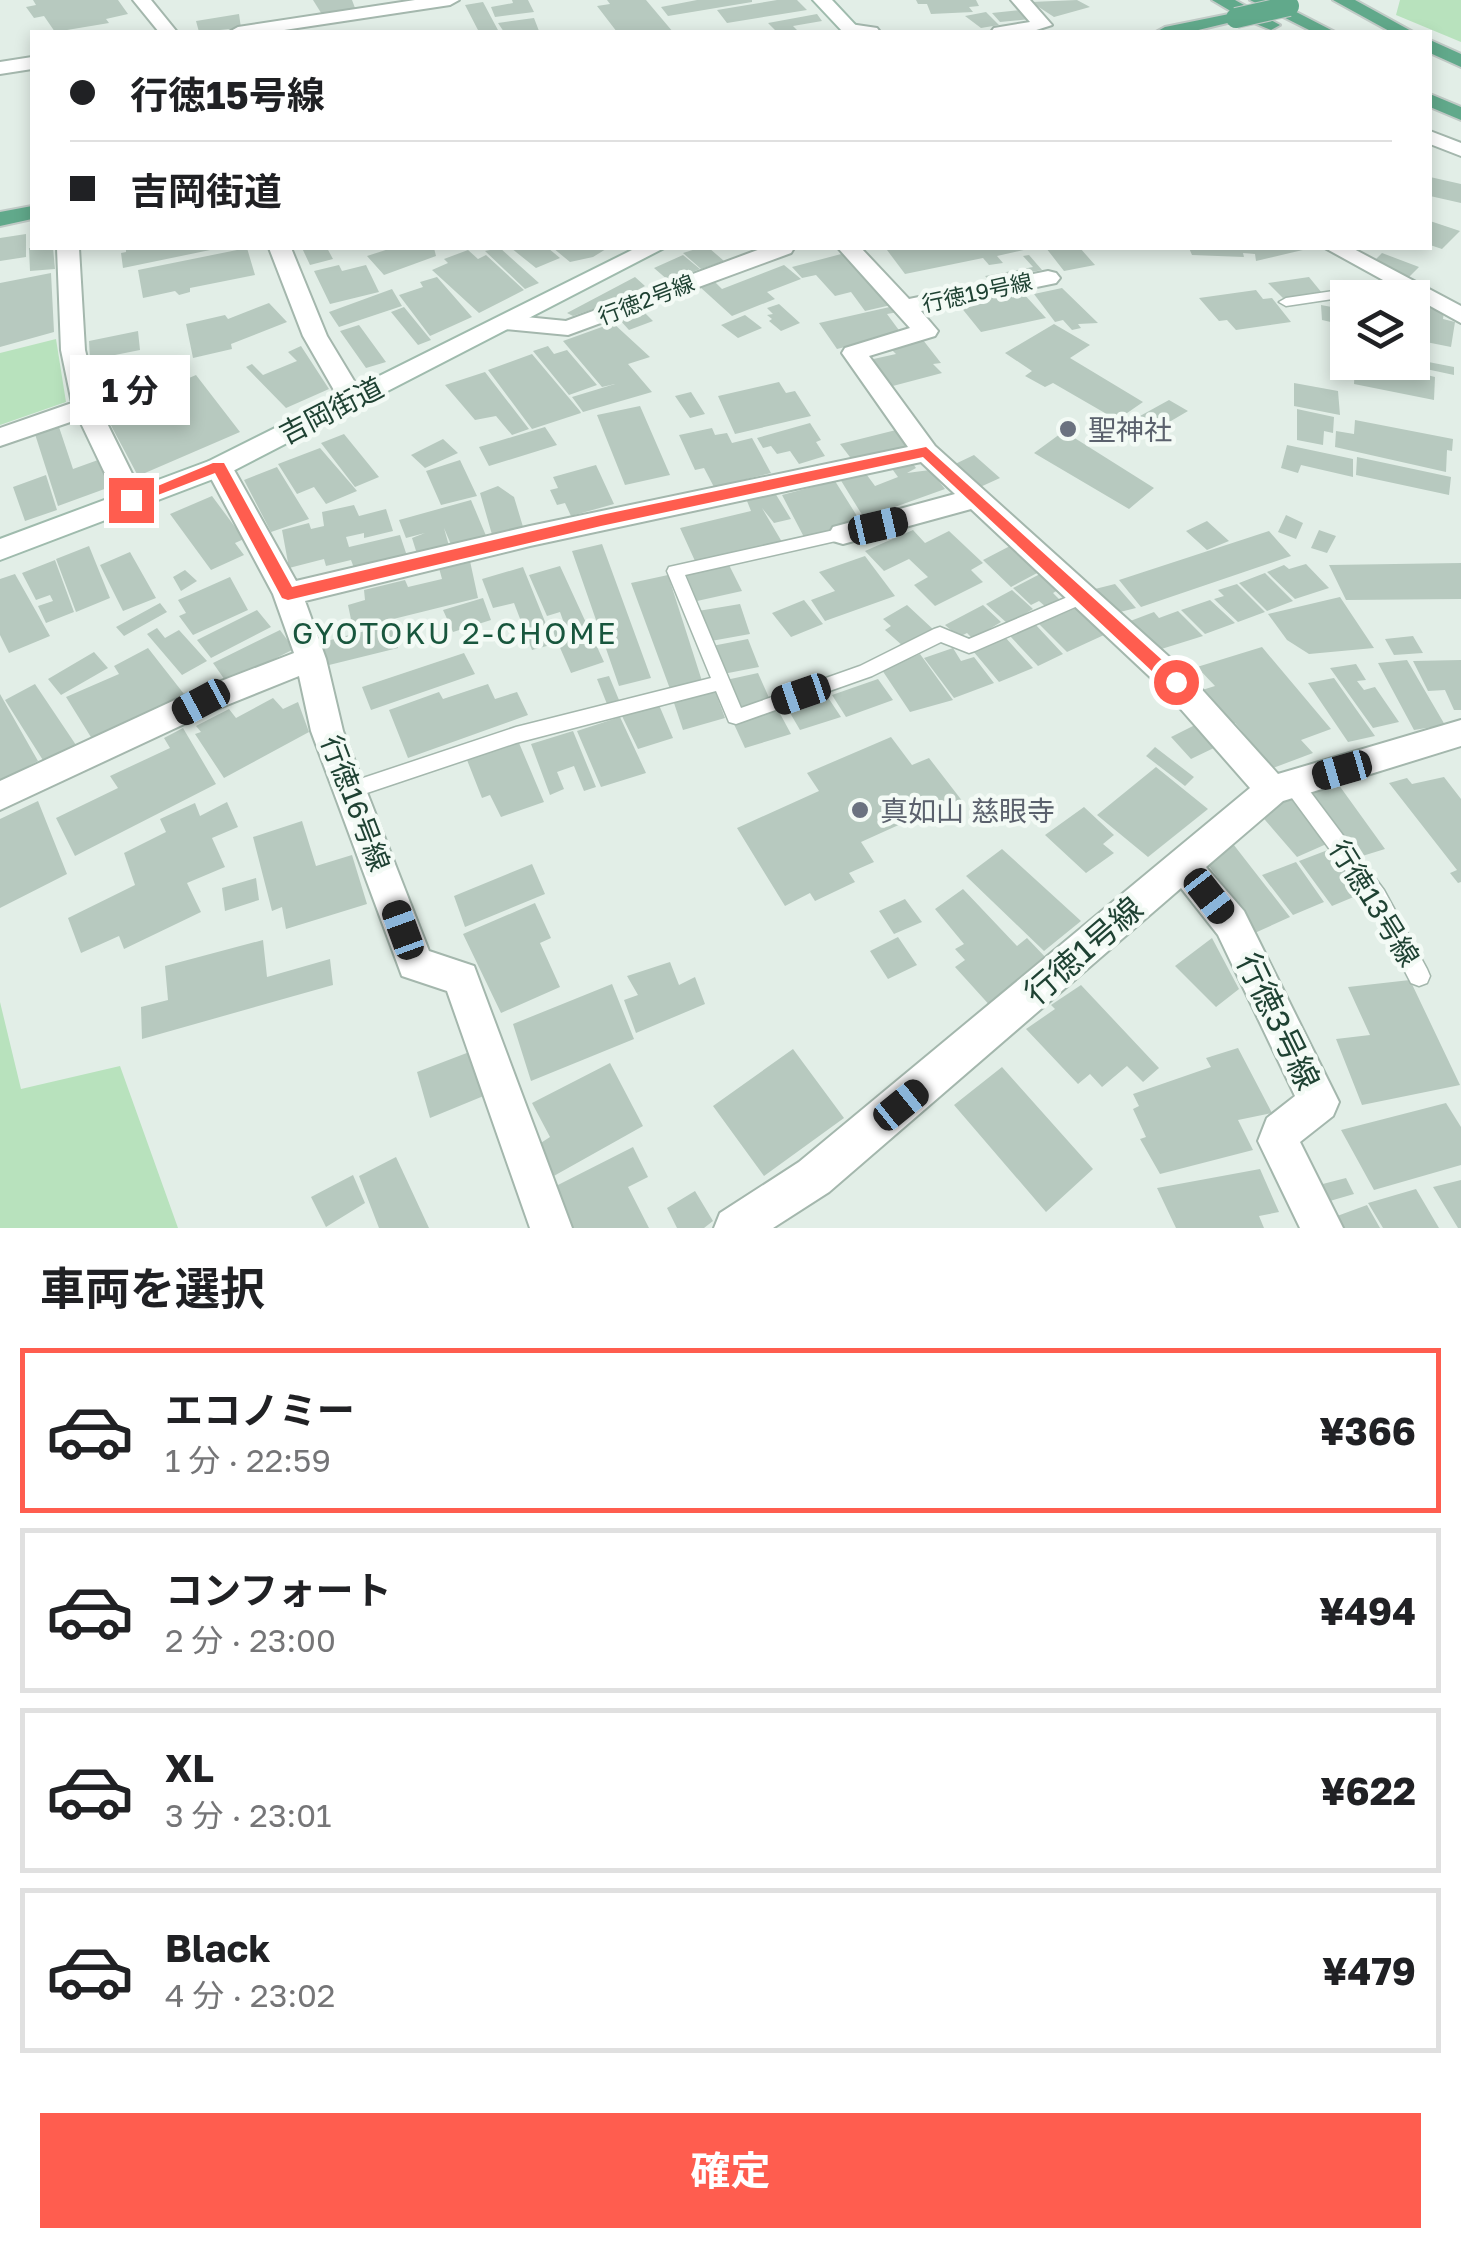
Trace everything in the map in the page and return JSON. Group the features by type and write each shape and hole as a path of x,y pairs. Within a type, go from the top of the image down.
{"main road":[{"path":"1221,0 1283,30"},
{"path":"1258,0 1322,30"},
{"path":"1182,30 1233,24 1313,0"},
{"path":"1342,0 1400,30"},
{"path":"1432,47 1461,61"},
{"path":"1432,82 1461,95"},
{"path":"1432,101 1461,114"},
{"path":"1432,121 1461,134"},
{"path":"0,218 30,212"}],"street":[{"path":"142,0 166,30"},
{"path":"251,30 450,0"},
{"path":"822,0 850,30"},
{"path":"1013,30 1044,25 1020,0"},
{"path":"0,68 30,63"},
{"path":"1432,137 1461,150"},
{"path":"68,250 73,350 86,407 131,500"},
{"path":"281,250 315,336 352,399"},
{"name":"吉岡街道","path":"0,550 218,466 648,250"},
{"name":"行徳2号線","path":"505,322 568,328 778,250"},
{"path":"852,250 926,331 854,353 926,452 1176,682 1282,787"},
{"path":"1340,250 1392,280"},
{"name":"行徳19号線","path":"905,307 1048,278"},
{"path":"1430,300 1461,316"},
{"path":"0,437 86,407"},
{"path":"288,594 601,520 926,452"},
{"name":"行徳16号線","path":"218,466 288,594 311,658 327,731 415,964 462,978 551,1228"},
{"path":"843,534 973,498"},
{"path":"0,796 201,702 311,658"},
{"name":"行徳1号線","path":"735,1228 829,1165 1183,864 1282,787 1461,734"},
{"name":"行徳3号線","path":"1183,864 1230,923 1319,1102 1281,1132 1278,1141 1322,1228"}],"lane":[{"path":"1286,302 1330,295"},
{"path":"843,534 676,571 736,717 866,672 940,634 969,646 1084,597"},
{"path":"352,790 516,735 721,683"},
{"name":"行徳13号線","path":"1282,787 1376,897 1419,976"}],"green space":[{"path":"1400,0 1461,0 1461,42 1396,15"},
{"path":"56,339 66,402 0,425 0,353"},
{"path":"0,1002 21,1089 120,1066 178,1228 0,1228"}],"building":[{"path":"33,0 118,0 128,14 106,19 109,23 54,30 44,16 34,18 26,7 36,5"},
{"path":"313,0 352,0 355,8 323,16"},
{"path":"512,0 528,0 534,12 495,17 491,7 513,3"},
{"path":"607,0 646,0 671,30 615,30 597,6 610,4"},
{"path":"697,0 752,2 668,16 661,7"},
{"path":"797,0 807,10 727,23 717,10"},
{"path":"916,0 976,0 979,6 969,7 973,12 931,14 927,4 918,4"},
{"path":"1077,0 1090,7 1054,17 1031,2"},
{"path":"483,2 498,30 478,30 465,5"},
{"path":"1021,10 1030,19 1000,22 992,13"},
{"path":"986,12 999,25 981,28 965,16"},
{"path":"239,14 241,28 198,30 196,21"},
{"path":"817,14 822,21 793,26 797,30 775,30 768,23"},
{"path":"534,18 539,30 503,30 498,23"},
{"path":"1432,177 1461,184 1461,203 1432,196"},
{"path":"1432,222 1460,231 1442,249 1432,246"},
{"path":"26,234 26,257 0,261 0,238"},
{"path":"29,248 53,250 55,269 30,271"},
{"path":"210,250 123,268 121,253"},
{"path":"248,250 255,275 190,288 190,292 179,295 175,291 143,298 138,270"},
{"path":"303,250 328,250 333,259 310,265"},
{"path":"386,250 434,250 436,256 384,275 367,256"},
{"path":"468,250 478,259 486,255 524,290 479,313 432,270 448,263 444,259"},
{"path":"502,250 539,283 525,289 485,251"},
{"path":"514,250 550,250 560,258 536,268"},
{"path":"555,250 604,250 593,257 570,262"},
{"path":"711,250 724,261 701,269 683,253"},
{"path":"887,250 1024,250 997,256 1003,263 989,265 983,258 905,274"},
{"path":"1048,250 1082,250 1095,265 1064,271"},
{"path":"1190,250 1303,250 1256,261 1255,254 1192,255"},
{"path":"845,253 891,305 865,311 851,292 835,296 816,275 802,278 792,267"},
{"path":"1382,253 1419,267 1406,280 1372,263"},
{"path":"683,255 700,269 669,281 654,268"},
{"path":"1029,255 1042,270 989,280 985,276 1033,267 1023,256"},
{"path":"339,265 342,271 366,265 379,292 330,304 314,271"},
{"path":"784,265 801,279 767,292 775,299 732,316 700,287 715,282 722,289"},
{"path":"51,273 54,332 0,347 0,283"},
{"path":"437,277 472,317 430,336 399,295 423,287 420,282"},
{"path":"635,277 645,286 573,316 567,313"},
{"path":"1309,277 1322,293 1283,298 1268,283"},
{"path":"1062,288 1098,323 1078,324 1081,328 1072,330 1063,320 1055,322 1034,294"},
{"path":"392,289 402,306 339,327 329,312"},
{"path":"1256,290 1263,299 1272,298 1291,322 1236,330 1227,320 1219,321 1199,298"},
{"path":"1022,292 1046,318 981,332 960,306 996,294 999,297"},
{"path":"269,303 287,322 231,344 232,349 193,358 186,324 225,315 228,319"},
{"path":"779,304 800,323 781,331 769,321 772,319 767,315 773,314 767,308"},
{"path":"1321,305 1330,307 1330,322 1322,320"},
{"path":"894,306 898,312 887,314 901,333 837,349 819,323"},
{"path":"404,307 431,340 418,345 391,312"},
{"path":"1430,308 1444,312 1443,319 1455,322 1451,347 1430,343"},
{"path":"643,311 653,321 629,330 619,319"},
{"path":"745,315 762,328 738,338 721,325"},
{"path":"613,323 650,357 628,364 652,392 583,412 572,397 615,384 602,387 563,341"},
{"path":"1054,324 1090,345 1070,358 1143,402 1117,420 1053,383 1045,387 1025,376 1032,371 1005,353"},
{"path":"359,325 386,362 366,368 340,331"},
{"path":"138,331 140,350 90,360 89,341"},
{"path":"923,340 941,363 933,364 942,373 889,387 869,360 896,354 890,348"},
{"path":"301,346 329,389 286,408 246,367 252,364 263,375 297,361 288,352"},
{"path":"548,346 554,354 567,350 597,385 569,395 533,351"},
{"path":"532,354 581,413 532,429 488,370"},
{"path":"1430,362 1454,367 1454,375 1430,370"},
{"path":"485,372 529,429 512,435 496,416 475,420 445,385"},
{"path":"196,375 240,432 138,476 98,401 104,399 99,391 125,382 153,424 169,417 167,411 176,408 170,398 188,392 182,381"},
{"path":"1430,376 1435,377 1434,400 1354,384 1354,380 1430,380"},
{"path":"779,382 786,393 795,391 811,416 735,434 718,396"},
{"path":"1294,383 1338,391 1340,415 1294,406"},
{"path":"691,392 705,414 690,418 675,396"},
{"path":"1169,400 1188,411 1159,428 1140,416"},
{"path":"640,406 670,475 625,485 597,415"},
{"path":"1297,409 1334,417 1333,433 1324,431 1323,445 1297,440"},
{"path":"1355,420 1453,439 1452,451 1447,450 1446,472 1335,447 1336,431 1354,434"},
{"path":"810,423 825,456 799,464 790,451 777,454 771,446 763,448 757,438"},
{"path":"58,424 73,469 98,460 110,487 58,506 34,431"},
{"path":"545,427 557,445 489,466 479,447"},
{"path":"712,428 715,435 727,433 732,443 752,438 771,473 714,487 704,468 695,470 679,435"},
{"path":"900,429 914,449 853,461 840,444"},
{"path":"344,434 379,477 355,487 321,443"},
{"path":"1060,434 1073,437 1154,488 1129,509 1034,453"},
{"path":"443,439 458,453 425,468 411,455"},
{"path":"1287,445 1353,459 1353,477 1301,465 1298,473 1281,468"},
{"path":"320,448 357,491 326,504 314,487 297,494 278,464"},
{"path":"974,455 1000,478 978,488 953,465"},
{"path":"1357,457 1451,477 1449,495 1356,475"},
{"path":"460,460 477,496 441,505 426,471"},
{"path":"911,461 916,468 907,473 930,470 945,489 864,518 840,479 864,471 875,486 898,477 890,466"},
{"path":"596,465 614,504 571,516 565,503 557,505 550,490 558,488 553,477"},
{"path":"277,467 309,519 271,532 244,480"},
{"path":"46,475 57,510 25,521 13,487"},
{"path":"835,481 862,524 805,539 782,495"},
{"path":"498,486 514,497 524,530 493,538 480,493"},
{"path":"775,493 791,519 774,523 762,508 782,542 695,561 680,528 751,511 747,501"},
{"path":"212,496 244,539 235,543 244,555 211,570 170,514"},
{"path":"471,500 487,538 452,547 444,528 449,546 417,554 412,538 425,533 406,538 399,520"},
{"path":"354,505 359,516 386,509 393,531 364,538 364,533 346,537 349,547 400,535 407,556 354,568 351,560 326,566 324,559 289,568 282,530 309,523 311,529 324,526 322,512"},
{"path":"1286,515 1303,523 1296,539 1278,532"},
{"path":"1207,521 1229,541 1207,550 1186,531"},
{"path":"913,530 925,543 949,531 983,563 971,570 983,582 935,606 914,585 928,577 909,559 884,571 865,551"},
{"path":"1319,530 1336,536 1327,553 1311,548"},
{"path":"1269,531 1291,556 1141,607 1119,580"},
{"path":"602,544 651,678 619,686 572,551"},
{"path":"89,546 110,598 76,612 56,559"},
{"path":"1010,546 1039,572 1011,587 983,560"},
{"path":"130,552 156,598 123,611 100,565"},
{"path":"865,556 895,596 825,621 811,600 835,591 819,572"},
{"path":"55,560 74,612 46,623 38,606 53,601 50,595 36,600 22,573"},
{"path":"470,561 478,598 353,629 348,605 365,600 364,590 405,580 408,587 442,579 439,568"},
{"path":"1461,563 1461,599 1346,600 1329,565"},
{"path":"1306,564 1329,588 1295,599 1267,572 1284,565 1289,569"},
{"path":"729,565 742,591 697,601 686,574"},
{"path":"560,566 604,662 571,673 551,627 564,623 560,612 547,616 529,575"},
{"path":"523,567 554,644 532,650 514,603 493,608 482,579"},
{"path":"185,570 197,581 181,591 173,577"},
{"path":"1265,573 1293,601 1267,611 1239,583"},
{"path":"15,574 50,636 9,653 0,635 0,579"},
{"path":"1040,574 1058,590 1053,593 1060,600 1046,607 1039,601 1031,605 1013,588"},
{"path":"668,575 702,681 670,689 631,583"},
{"path":"230,577 248,610 193,635 179,616 186,613 178,600"},
{"path":"1115,584 1136,608 1116,613 1095,589"},
{"path":"1237,584 1265,612 1238,622 1214,599 1224,596 1218,590"},
{"path":"1012,590 1033,609 1008,624 986,604"},
{"path":"1340,597 1374,648 1309,654 1287,640 1268,614"},
{"path":"483,598 491,620 453,632 443,610"},
{"path":"804,600 823,624 791,637 772,613"},
{"path":"1210,600 1235,623 1205,634 1181,610"},
{"path":"160,603 167,612 124,636 116,627"},
{"path":"740,604 750,634 711,641 698,611"},
{"path":"907,605 935,631 904,647 885,630 891,626 883,619"},
{"path":"983,605 1001,622 973,639 967,633 959,637 945,625"},
{"path":"1076,608 1104,635 1067,652 1039,624"},
{"path":"257,610 271,627 211,658 197,640"},
{"path":"1178,611 1203,636 1155,651 1125,623 1154,612 1159,618"},
{"path":"392,624 398,648 325,666 319,643"},
{"path":"1035,624 1063,654 1038,666 1010,636"},
{"path":"157,628 165,638 179,630 207,661 182,675 147,634"},
{"path":"280,630 294,649 227,683 213,663"},
{"path":"1413,636 1423,653 1394,655 1385,639"},
{"path":"1005,637 1033,668 999,682 973,651"},
{"path":"748,639 759,667 723,674 712,646"},
{"path":"1262,647 1331,729 1301,740 1313,753 1273,768 1235,723 1228,725 1199,691 1215,686 1197,667"},
{"path":"148,648 184,694 94,742 66,697 119,674 114,666"},
{"path":"953,648 961,661 974,657 994,683 954,698 924,658"},
{"path":"94,652 108,668 61,695 48,679"},
{"path":"464,653 475,674 371,710 362,687"},
{"path":"920,654 953,700 910,712 882,670"},
{"path":"1407,660 1445,725 1414,730 1378,663"},
{"path":"1461,660 1461,710 1454,710 1445,690 1428,691 1413,661"},
{"path":"1356,664 1366,680 1357,681 1364,690 1375,687 1399,722 1373,728 1330,668"},
{"path":"758,673 770,700 737,709 726,680"},
{"path":"609,676 619,700 607,704 597,679"},
{"path":"1334,678 1375,736 1348,742 1308,683"},
{"path":"878,679 893,700 846,717 832,695"},
{"path":"35,684 78,748 46,765 5,700"},
{"path":"488,684 495,699 517,692 528,715 408,758 389,710 439,692 443,699"},
{"path":"715,691 725,718 683,730 674,703"},
{"path":"825,693 841,717 800,730 786,706"},
{"path":"0,694 38,761 0,781"},
{"path":"273,698 283,709 298,702 309,732 224,778 195,734 201,732 196,726 229,709 236,718"},
{"path":"659,705 673,738 638,749 622,716"},
{"path":"777,708 791,734 745,748 733,722"},
{"path":"620,717 646,773 601,787 577,731"},
{"path":"1197,724 1218,746 1191,759 1171,737"},
{"path":"183,728 216,784 75,856 56,818 118,788 110,776 170,748 164,738"},
{"path":"573,731 596,787 584,791 574,766 557,772 564,789 550,795 531,744"},
{"path":"891,737 912,765 929,758 963,802 937,814 934,809 861,842 874,862 849,873 855,882 815,901 810,893 785,906 737,828 819,791 807,773"},
{"path":"519,743 544,802 501,817 490,795 482,798 467,760"},
{"path":"1155,747 1194,777 1185,786 1146,756"},
{"path":"1156,767 1208,809 1148,857 1097,815"},
{"path":"1444,777 1461,799 1458,883 1450,873 1457,870 1389,783 1407,778 1412,784"},
{"path":"1336,781 1385,849 1359,857 1308,791"},
{"path":"1290,796 1331,842 1297,857 1259,813"},
{"path":"38,801 67,874 0,908 0,819"},
{"path":"227,802 238,827 212,838 225,867 187,883 201,912 124,949 119,936 81,953 68,918 135,885 124,853 166,832 160,819 195,803 200,816"},
{"path":"1084,807 1114,835 1103,844 1114,853 1086,873 1045,835"},
{"path":"302,821 316,866 352,855 367,904 286,929 282,907 272,911 253,837"},
{"path":"1230,840 1290,917 1248,936 1209,883 1218,878 1205,861"},
{"path":"1333,848 1368,891 1332,906 1299,861"},
{"path":"1002,849 1081,921 1044,951 966,876"},
{"path":"1296,862 1324,902 1293,915 1262,875"},
{"path":"532,864 545,894 465,927 454,896"},
{"path":"256,878 259,900 225,911 222,888"},
{"path":"963,889 1017,946 1027,938 1050,962 993,1009 955,967 965,960 955,949 964,944 935,909"},
{"path":"905,899 922,922 894,934 879,911"},
{"path":"535,903 551,938 540,943 560,987 501,1013 463,934"},
{"path":"898,937 917,965 888,979 870,951"},
{"path":"1212,938 1239,989 1216,1007 1175,966"},
{"path":"263,940 267,977 330,959 333,985 142,1039 141,1007 168,1000 165,966"},
{"path":"670,962 679,985 695,977 705,1004 636,1033 624,1000 638,995 627,976"},
{"path":"1410,980 1460,1085 1362,1105 1336,1039 1370,1035 1348,987"},
{"path":"612,984 634,1039 531,1081 513,1024"},
{"path":"1081,985 1159,1068 1143,1082 1127,1066 1102,1087 1090,1074 1078,1084 1026,1029 1055,1009 1051,1005"},
{"path":"1238,1048 1272,1113 1238,1120 1253,1150 1160,1174 1140,1139 1146,1137 1133,1109 1139,1106 1133,1094 1211,1067 1206,1058"},
{"path":"793,1049 844,1118 764,1176 713,1106"},
{"path":"472,1051 486,1095 430,1118 417,1072"},
{"path":"610,1063 643,1126 552,1177 533,1148 550,1137 532,1103"},
{"path":"1002,1067 1093,1169 1046,1212 954,1105"},
{"path":"1446,1103 1461,1127 1461,1165 1374,1190 1341,1130"},
{"path":"633,1147 648,1177 628,1187 649,1228 569,1228 552,1188"},
{"path":"396,1157 429,1228 379,1228 359,1176"},
{"path":"1260,1169 1279,1212 1259,1216 1264,1228 1176,1228 1157,1188"},
{"path":"353,1175 365,1203 326,1227 311,1197"},
{"path":"1346,1178 1354,1194 1323,1203 1315,1186"},
{"path":"1461,1180 1461,1228 1458,1228 1433,1187"},
{"path":"1416,1189 1439,1228 1383,1228 1368,1203"},
{"path":"695,1191 713,1221 704,1228 677,1228 667,1208"},
{"path":"1367,1205 1380,1228 1335,1228 1329,1219"}],"place":[{"name":"聖神社","path":"1068,429"},
{"name":"真如山 慈眼寺","path":"860,810"}],"district":[{"name":"GYOTOKU 2-CHOME","path":"455,633"}],"route":[{"path":"131,500 218,466 288,594 601,520 926,452 1176,682"}]}
